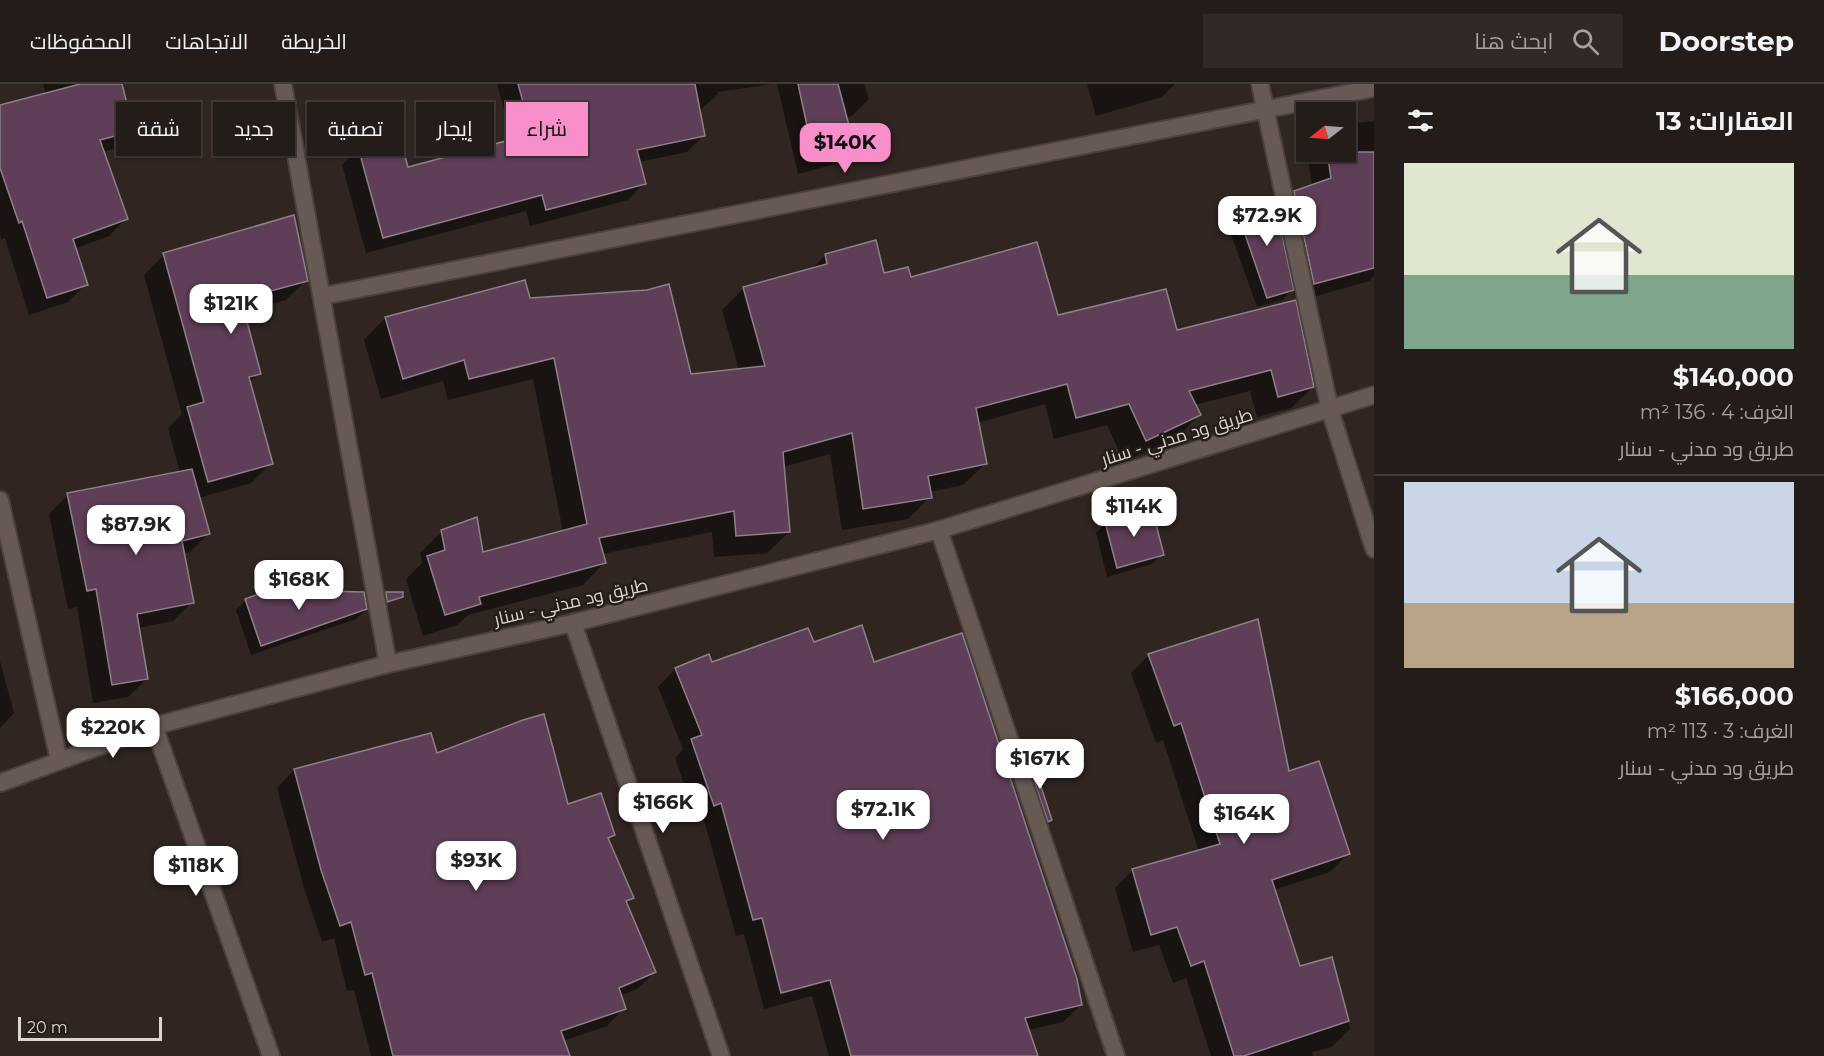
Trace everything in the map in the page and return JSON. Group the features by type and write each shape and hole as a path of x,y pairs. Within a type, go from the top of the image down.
{"street":[{"path":"284,84 388,664"},
{"path":"1260,84 1330,410 1374,549"},
{"path":"322,296 1374,88"},
{"name":"طريق ود مدني - سنار","path":"0,783 154,726 388,664 573,623 939,530 1374,395"},
{"path":"0,500 59,760"},
{"path":"939,530 1116,1056"},
{"path":"573,623 721,1056"},
{"path":"154,726 270,1056"}],"building":[{"path":"80,84 122,84 127,102 116,102 116,136 100,140 128,219 73,239 88,285 47,298 22,221 19,223 0,168 0,105"},
{"path":"518,84 695,84 705,136 637,150 646,184 546,210 542,195 383,238 360,156 404,156 404,153 408,167 449,156 494,156 494,144 506,141 506,156 588,156 588,102 523,102"},
{"path":"798,84 838,84 855,148 814,158"},
{"path":"1356,152 1374,152 1374,268 1314,284 1294,191 1331,178 1329,162 1356,162"},
{"path":"1274,198 1294,290 1267,298 1237,211"},
{"path":"294,215 308,281 241,299 261,374 249,377 273,464 208,482 187,407 204,402 163,253"},
{"path":"876,240 884,273 908,267 911,277 1037,242 1058,315 1166,289 1177,330 1296,300 1314,387 1278,397 1271,370 1189,391 1201,415 1146,441 1129,404 1076,418 1067,384 976,408 987,464 928,476 932,498 863,509 852,433 783,452 790,532 736,536 734,511 599,538 606,563 479,597 481,604 445,615 427,556 445,550 441,530 477,517 483,552 587,524 554,358 469,379 464,360 403,379 385,317 525,280 530,298 647,290 669,284 691,374 765,366 743,287 827,264 825,254"},
{"path":"192,469 210,534 182,541 194,603 137,614 148,679 112,685 96,589 87,591 67,493"},
{"path":"1152,509 1164,555 1117,568 1105,522"},
{"path":"270,590 364,592 367,609 261,646 245,599"},
{"path":"386,592 403,592 403,597 387,602"},
{"path":"1258,619 1289,771 1319,761 1350,854 1272,880 1300,966 1332,957 1349,1021 1244,1056 1234,1056 1204,961 1191,966 1177,927 1151,935 1132,869 1220,844 1181,723 1174,726 1148,654"},
{"path":"862,625 874,662 962,633 1077,979 1082,1005 1025,1018 1038,1056 851,1056 830,980 781,993 762,918 753,920 721,803 714,806 691,739 702,735 675,668 709,654 712,662 808,628 814,642"},
{"path":"544,714 568,804 601,793 615,835 608,838 634,898 626,901 656,972 619,988 626,1009 561,1031 570,1056 393,1056 372,973 365,975 351,922 340,926 321,870 294,769 431,733 437,753"},
{"path":"1032,759 1052,820 1048,822 1027,760"}]}
